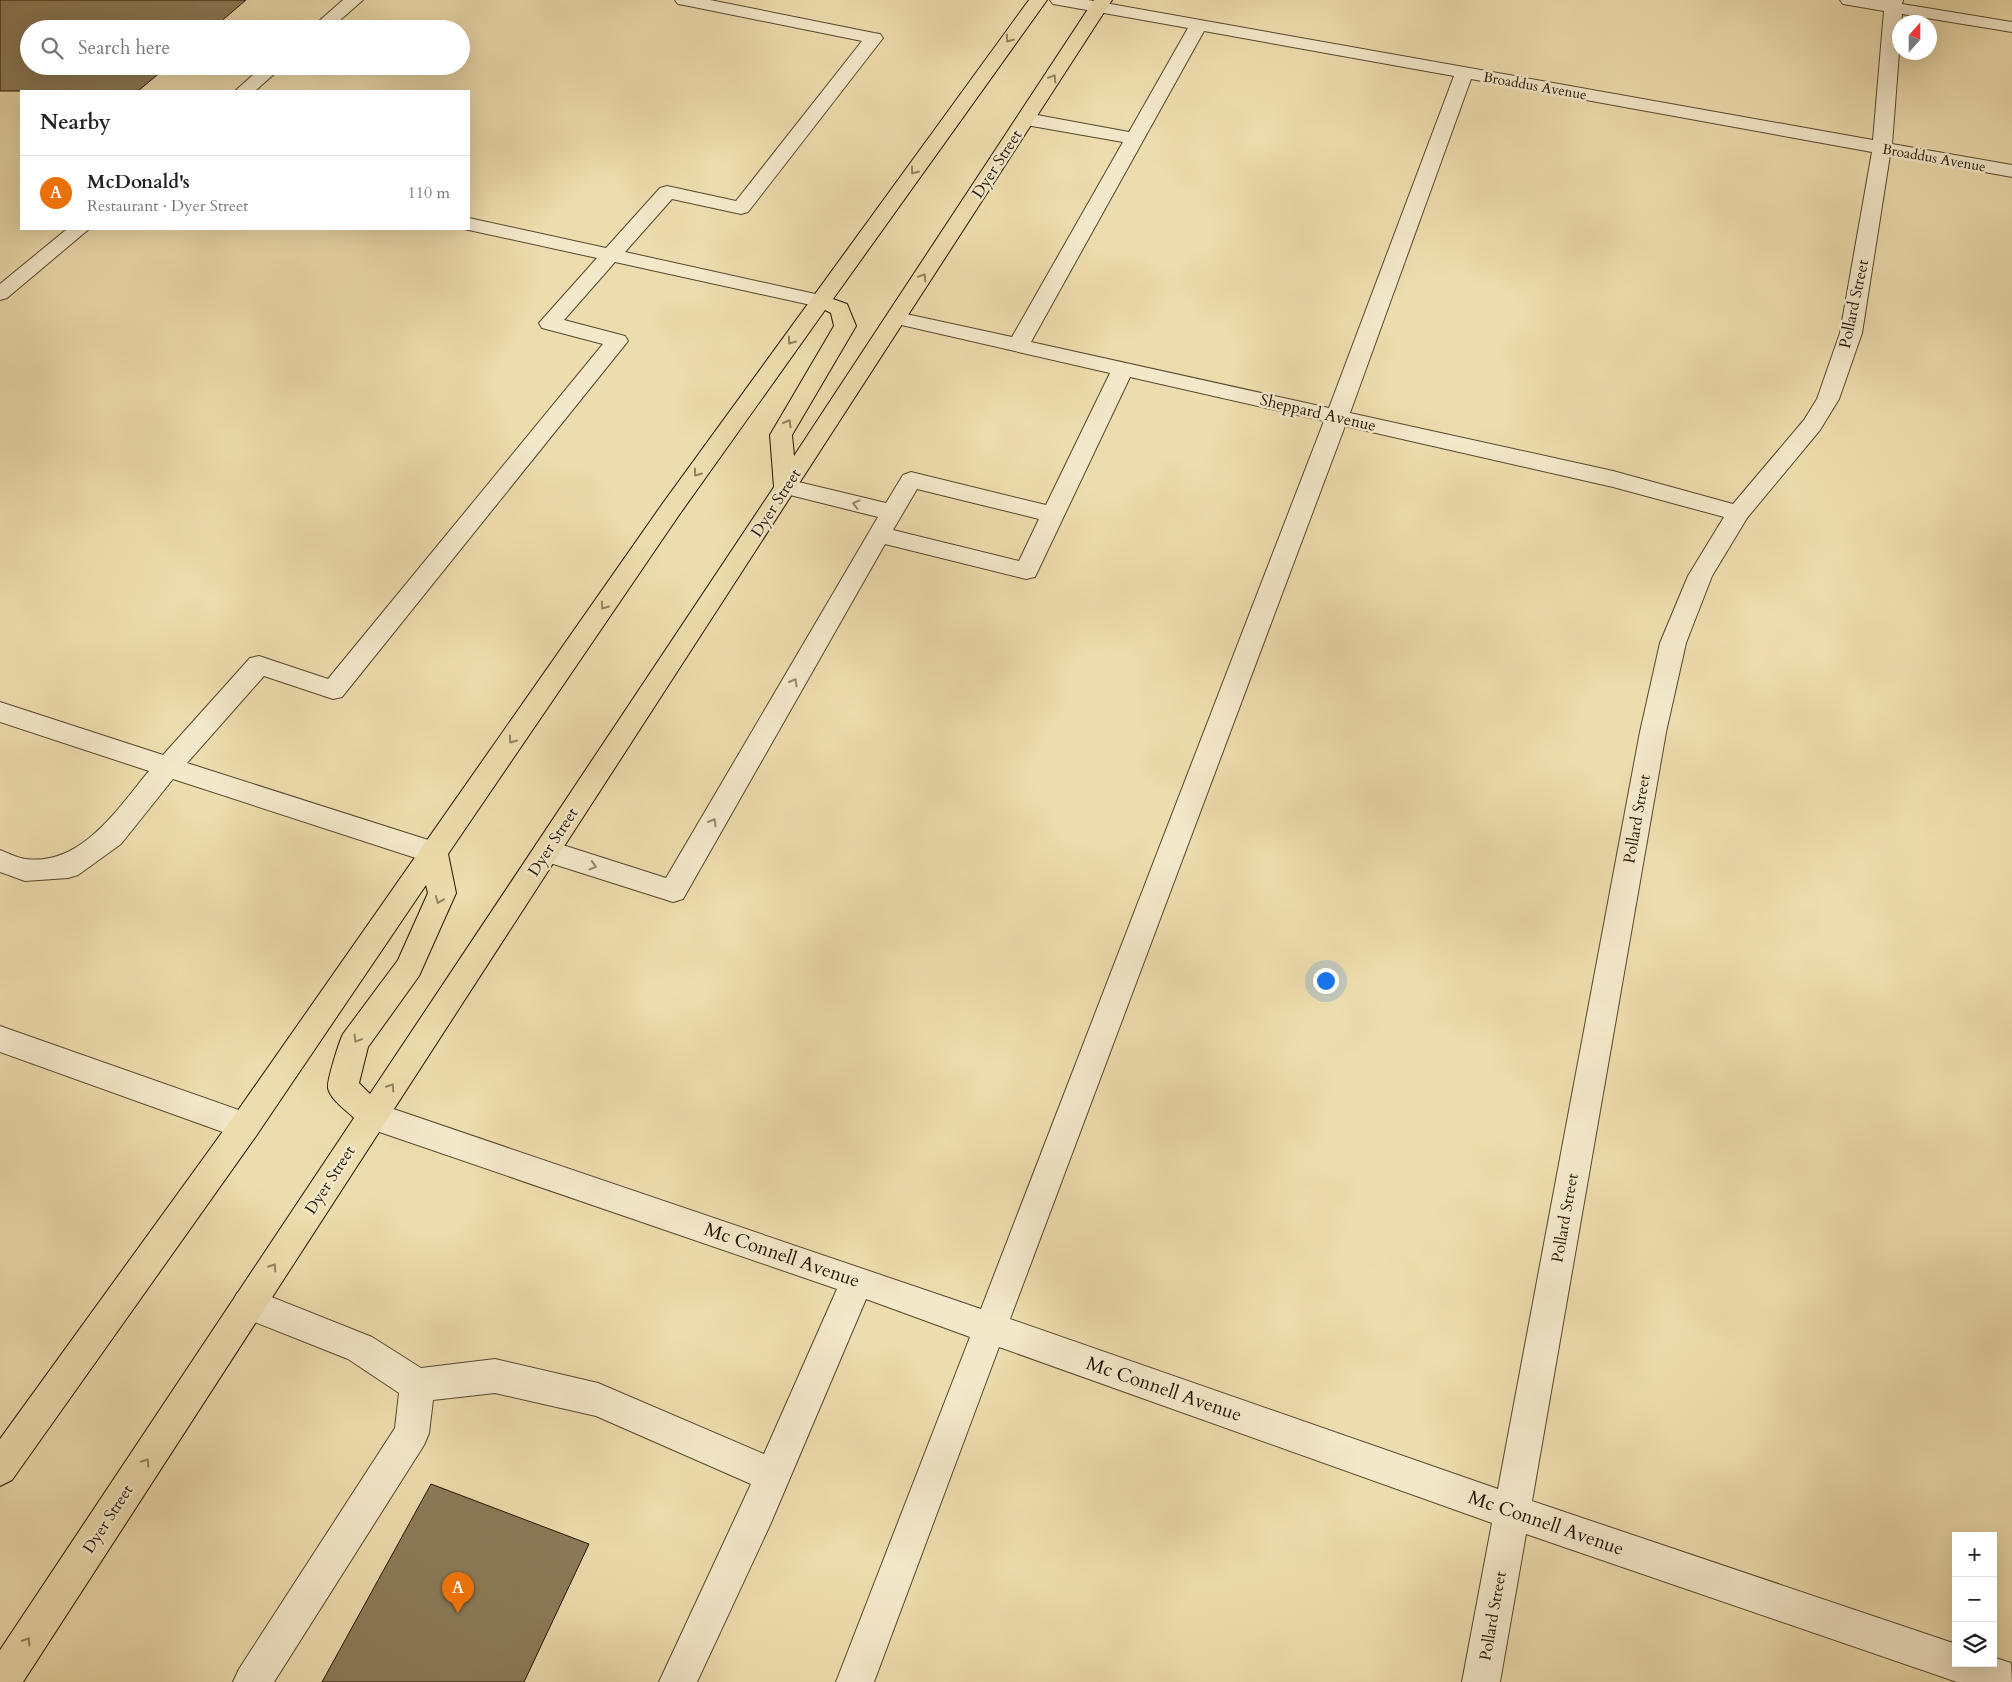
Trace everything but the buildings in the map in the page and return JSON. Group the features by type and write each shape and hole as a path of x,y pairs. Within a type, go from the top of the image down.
{"main road":[{"path":"0,1468 245,1126 671,509 1038,0"},
{"name":"Dyer Street","path":"1,1682 897,318 1101,4"},
{"path":"786,487 781,435 845,326 840,309 820,301"},
{"path":"373,1116 343,1087 354,1043 409,967 442,893 434,852"}],"street":[{"path":"331,20 354,0"},
{"path":"0,861 25,870 68,867 111,836 168,767 259,666 333,690 617,341 550,323 667,192 740,208 874,38 684,0"},
{"name":"Broaddus Avenue","path":"1059,0 1101,4 1199,26 2012,172"},
{"path":"1849,0 1893,4 2012,27"},
{"name":"Pollard Street","path":"1481,1682 1653,732 1673,642 1700,576 1738,512 1812,425 1828,399 1851,333 1882,148 1893,4"},
{"path":"1018,346 1199,26"},
{"path":"855,1682 1337,417 1464,73"},
{"path":"245,90 263,75"},
{"path":"1026,118 1136,139"},
{"path":"470,224 820,301"},
{"path":"0,294 78,230"},
{"name":"Sheppard Avenue","path":"897,318 1613,479 1738,512"},
{"path":"880,535 1026,571 1123,369"},
{"path":"547,851 673,890 911,480 1053,515"},
{"path":"786,487 892,512"},
{"path":"0,712 434,852"},
{"path":"0,1039 245,1126"},
{"name":"Mc Connell Avenue","path":"373,1116 857,1281 1512,1512 1952,1662"},
{"path":"678,1682 773,1476 857,1281"},
{"path":"249,1304 360,1348 417,1385 495,1376 598,1400 773,1476"},
{"path":"252,1682 412,1433 417,1385"},
{"name":"Mc Connell Avenue","path":"1968,1667 2011,1682"}],"place":[{"name":"McDonald's","path":"458,1613"}]}
